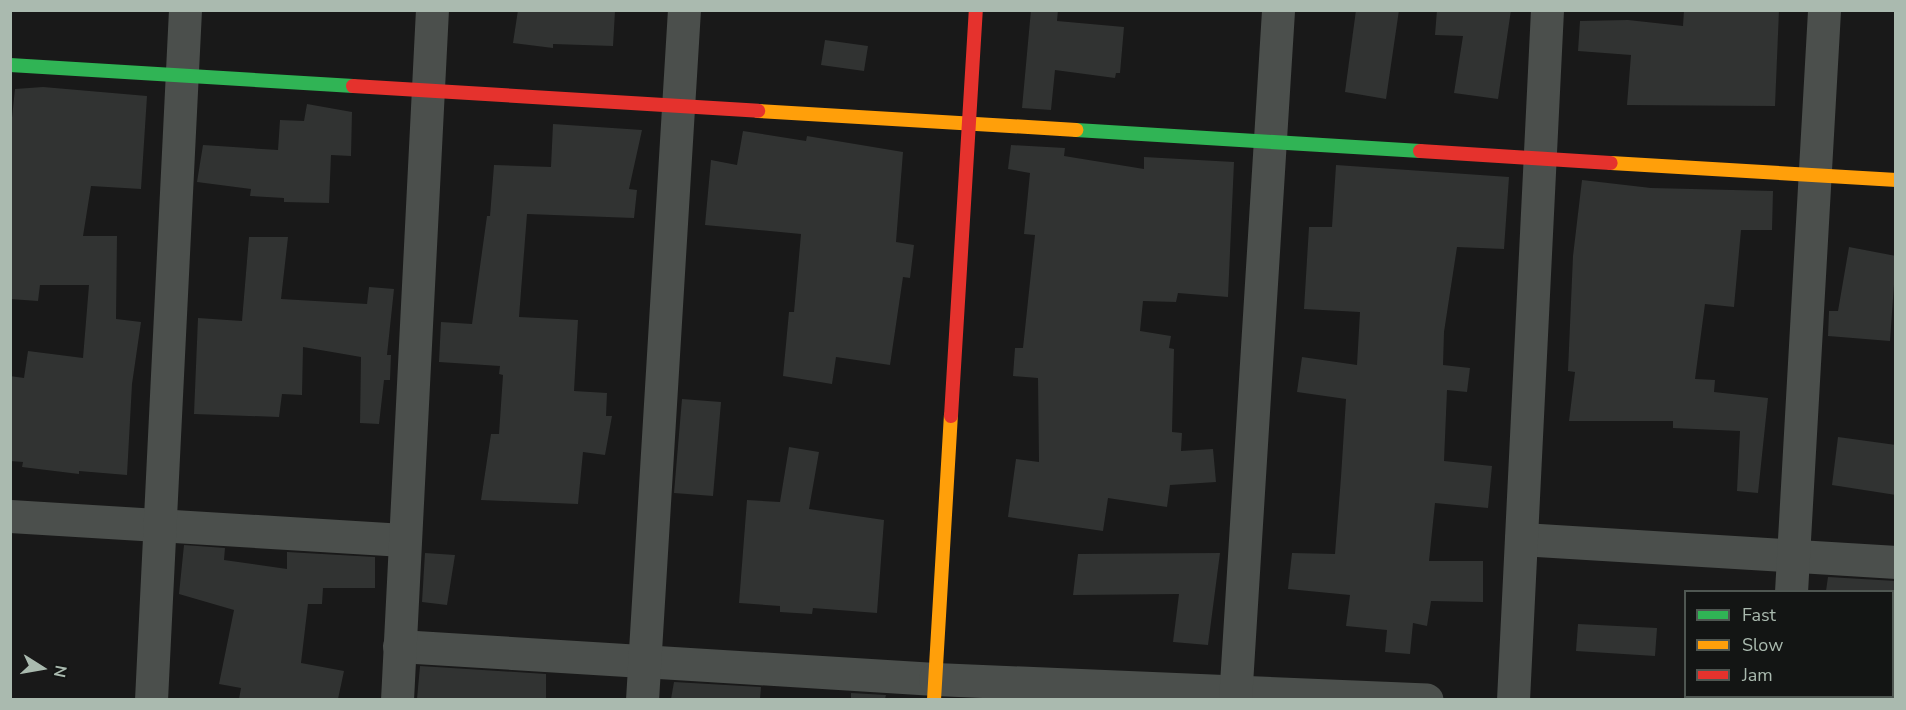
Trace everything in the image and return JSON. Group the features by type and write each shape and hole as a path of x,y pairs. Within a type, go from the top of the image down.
{"street":[{"path":"151,699 185,10"},
{"path":"397,699 403,540 432,10"},
{"path":"642,699 684,10"},
{"path":"934,689 967,123 976,10"},
{"path":"1235,695 1278,10"},
{"path":"1513,699 1547,10"},
{"path":"1791,590 1824,10"},
{"path":"10,65 967,123 1269,144 1896,180"},
{"path":"10,516 403,540"},
{"path":"1521,539 1896,562"},
{"path":"399,646 645,661 934,689 1427,699"}],"building":[{"path":"518,10 615,11 613,46 553,44 553,48 513,43"},
{"path":"1031,10 1058,10 1057,21 1124,27 1120,73 1116,73 1115,78 1055,70 1051,110 1022,108"},
{"path":"1356,10 1399,10 1386,99 1345,92"},
{"path":"1437,10 1511,10 1498,99 1454,93 1463,36 1435,35"},
{"path":"1684,10 1779,10 1775,106 1627,105 1631,55 1578,51 1580,21 1628,20 1683,26"},
{"path":"825,40 868,46 864,71 821,65"},
{"path":"43,87 147,96 141,189 91,186 83,236 117,236 116,319 141,322 132,384 127,475 79,471 79,474 22,467 23,462 10,461 10,376 24,378 28,351 83,358 89,285 40,285 38,301 10,299 10,137 15,89"},
{"path":"307,104 352,112 351,156 331,155 329,203 284,202 284,198 250,196 251,189 197,182 203,145 278,150 280,120 304,121"},
{"path":"553,124 642,130 629,189 637,190 634,218 527,214 519,317 578,320 574,391 607,393 606,416 612,416 605,455 583,452 578,504 481,500 491,434 499,434 503,375 499,374 500,366 439,362 441,322 472,324 487,216 490,216 494,165 551,167"},
{"path":"743,131 806,141 807,136 903,152 896,242 914,245 910,278 903,277 890,365 836,357 832,384 783,376 789,312 794,312 801,234 705,225 711,160 737,165"},
{"path":"1011,145 1065,148 1064,156 1144,169 1144,157 1234,162 1228,297 1178,293 1176,302 1143,301 1140,331 1171,336 1169,348 1174,349 1172,432 1182,433 1181,451 1213,449 1216,482 1170,485 1167,507 1108,498 1103,531 1008,517 1016,459 1039,462 1038,378 1013,376 1015,348 1023,348 1035,235 1024,234 1030,173 1008,169"},
{"path":"1336,165 1509,177 1504,249 1457,247 1444,332 1443,365 1470,368 1467,392 1447,390 1444,461 1492,466 1488,508 1435,503 1429,561 1483,561 1483,602 1431,601 1427,626 1413,623 1410,654 1385,652 1387,630 1346,626 1350,595 1288,589 1292,553 1335,554 1346,399 1297,392 1302,357 1357,365 1360,312 1304,309 1309,227 1332,227"},
{"path":"1582,180 1651,188 1773,191 1772,230 1741,230 1734,307 1705,304 1695,379 1715,380 1714,392 1768,398 1758,493 1737,491 1740,431 1673,428 1673,421 1569,421 1575,372 1568,371 1573,256"},
{"path":"249,237 288,237 281,299 367,304 369,287 394,289 387,355 391,355 390,380 384,380 379,424 360,423 361,357 303,347 302,395 282,394 279,417 194,414 198,318 242,321"},
{"path":"1849,247 1896,256 1890,341 1828,336 1829,311 1838,311"},
{"path":"682,399 721,402 713,496 674,493"},
{"path":"1838,437 1896,445 1896,495 1832,485"},
{"path":"789,447 819,452 809,509 884,520 877,613 813,608 812,614 780,612 780,606 739,603 747,500 780,502"},
{"path":"184,545 225,548 224,560 287,569 287,552 375,557 375,588 323,588 322,604 308,604 301,663 344,671 338,699 239,699 241,688 219,684 234,610 179,594"},
{"path":"425,553 455,555 447,605 422,602"},
{"path":"1220,553 1208,645 1173,642 1179,594 1073,595 1078,554"},
{"path":"1828,577 1896,581 1896,591 1826,590"},
{"path":"1578,624 1657,628 1655,656 1576,651"},
{"path":"420,666 546,674 546,699 417,699"},
{"path":"674,682 761,687 760,699 671,699"},
{"path":"851,693 886,695 885,699 851,699"}],"traffic: fast":[{"path":"10,65 353,86"},
{"path":"1076,130 1420,151"}],"traffic: slow":[{"path":"758,111 1076,130"},
{"path":"1611,163 1896,180"},
{"path":"934,700 951,416"}],"traffic: jam":[{"path":"951,416 976,10"},
{"path":"353,86 758,111"},
{"path":"1420,151 1611,163"}]}
